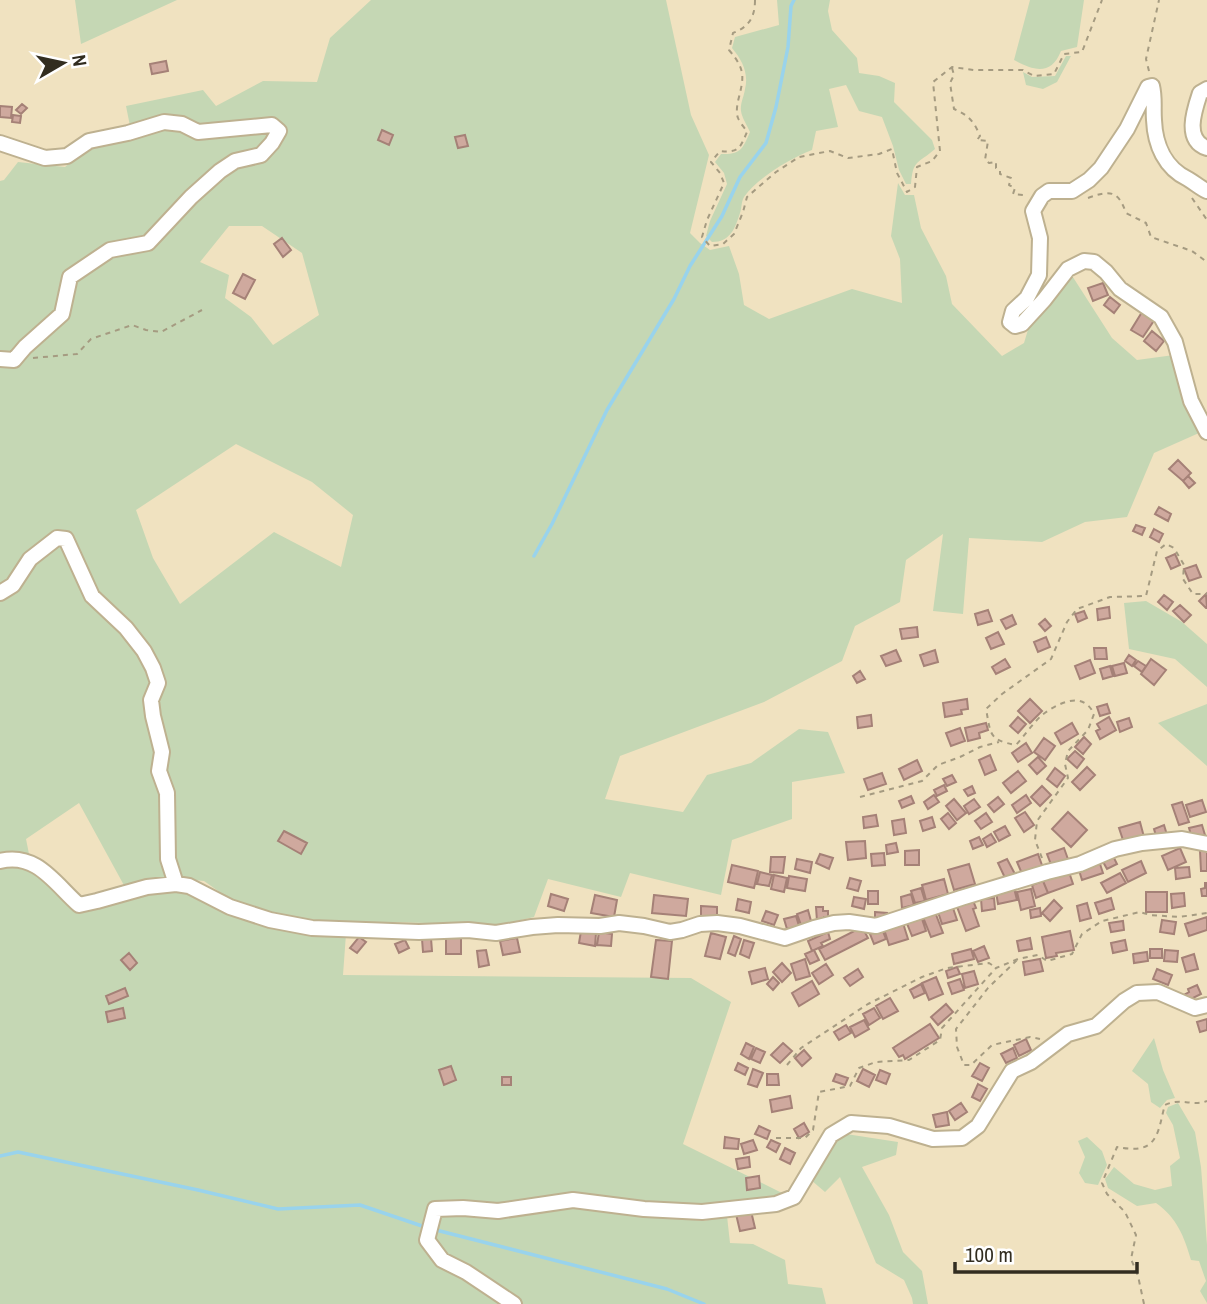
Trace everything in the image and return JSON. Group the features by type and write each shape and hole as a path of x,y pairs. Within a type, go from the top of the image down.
{"street":[{"path":"1207,191 1181,177 1171,169 1164,157 1154,122 1154,94 1152,86 1148,87 1127,130 1101,169 1072,191 1049,191 1042,196 1033,211 1040,239 1039,275 1027,298 1013,311 1010,322 1015,326 1022,324 1068,268 1084,261 1094,262 1106,271 1120,289 1161,317 1175,342 1191,401 1207,432"},
{"path":"1207,89 1200,93 1192,127 1200,145 1207,148"},
{"path":"0,143 45,158 67,156 89,142 164,122 182,124 198,132 272,125 279,131 261,155 235,161 210,180 148,243 110,250 71,277 62,314 7,359"},
{"path":"0,593 13,585 30,559 57,538 66,539 92,596 126,628 144,651 158,683 151,700 162,752 159,771 167,793 169,859 176,884"},
{"path":"0,861 17,859 34,865 50,875 79,905 147,887 176,884 190,886 230,907 270,920 312,928 419,932 468,930 496,933 532,926 600,926 619,923 670,932 700,924 717,923 785,937 834,923 876,926 1080,864 1115,849 1142,843 1182,839 1207,844"},
{"path":"514,1304 443,1260 426,1240 435,1209 498,1211 573,1200 644,1209 702,1212 776,1204 794,1197 831,1135 851,1123 889,1126 933,1139 962,1138 978,1126 1012,1071 1031,1062 1068,1034 1096,1026 1137,993 1158,992 1195,1008 1207,1005"}],"path":[{"path":"755,0 752,19 742,30 733,33 729,50 742,69 743,87 737,104 737,116 747,132 740,147 732,152 720,151 711,162 724,183 702,237 710,246 723,244 734,234 747,197 776,172 799,157 830,152 848,158 879,155 892,149 897,173 907,191 915,187 917,167 932,161 940,151 933,82 952,67 1023,70 1034,76 1054,74 1064,54 1083,52 1102,0"},
{"path":"1152,86 1146,59 1158,0"},
{"path":"952,67 954,75 950,83 954,109 968,115 975,123 980,135 978,140 988,141 985,160 989,163 996,162 1000,174 1011,178 1009,184 1015,188 1013,194 1024,195 1023,201 1040,200"},
{"path":"1088,198 1111,193 1122,200 1126,214 1146,223 1151,237 1192,251 1207,262"},
{"path":"7,359 76,354 91,338 132,325 161,332 202,310"},
{"path":"1000,742 991,735 986,709 1002,694 1051,659 1067,622 1077,610 1110,597 1146,596 1157,551 1166,544 1174,548 1184,565 1183,579 1193,594 1207,594"},
{"path":"860,797 922,781 938,765 980,747 1000,742 1016,745 1041,716 1072,700 1083,701 1094,714 1088,730 1068,751 1065,764 1068,778 1037,821 1035,840 1047,872"},
{"path":"776,1138 805,1138 813,1130 819,1092 850,1086 859,1068 876,1062 909,1060 940,1040 942,1028 996,968 1038,955 1047,961 1072,954 1082,934 1102,921 1126,914 1140,912 1179,917 1207,913"},
{"path":"1018,959 988,988 956,1029 957,1047 964,1065 971,1065 992,1045 1010,1040 1030,1037 1062,1039"},
{"path":"787,1065 801,1048 868,1004 922,977 964,965 989,962 996,968"},
{"path":"1144,1304 1131,1259 1136,1235 1125,1212 1107,1194 1102,1183 1117,1147 1141,1148 1157,1136 1165,1105 1174,1101 1199,1104 1207,1101"}],"green space":[{"path":"75,0 177,0 81,44"},
{"path":"371,0 666,0 691,115 709,155 690,233 710,250 729,246 739,274 744,305 769,319 852,289 902,303 900,259 891,236 898,183 905,195 914,195 921,228 946,276 952,304 1002,356 1024,343 1033,313 1069,271 1112,338 1137,360 1174,355 1187,403 1199,433 1154,453 1127,517 1085,522 1042,542 969,538 963,614 933,611 943,534 906,560 900,602 855,626 842,661 764,702 620,756 605,799 683,812 707,775 751,763 799,729 828,732 845,773 792,782 792,819 732,840 721,895 630,873 621,897 548,879 534,917 499,925 339,923 293,917 238,905 204,881 183,879 174,858 162,767 169,750 155,701 163,684 98,593 67,532 5,586 0,587 0,364 19,366 76,280 112,256 150,245 223,172 266,158 283,129 244,122 198,123 182,118 130,126 126,106 203,90 216,106 263,81 317,82 330,38","holes":["229,226 262,226 302,253 319,315 273,345 251,317 225,298 229,275 200,262","236,444 312,482 353,515 341,567 274,532 180,604 153,558 136,510"]},
{"path":"777,0 830,0 828,11 832,30 857,58 859,73 879,76 895,83 894,102 932,140 935,149 917,163 911,184 906,184 882,117 859,111 846,85 829,89 838,127 816,131 812,150 785,163 757,183 744,197 731,233 723,240 712,242 706,236 727,184 724,173 715,162 721,154 737,152 750,132 741,111 746,83 745,72 742,62 732,48 735,37 779,25"},
{"path":"1030,0 1084,0 1077,47 1061,51 1047,68 1035,69 1014,60"},
{"path":"1066,56 1071,56 1057,82 1043,89 1026,85 1023,72 1032,77 1055,76"},
{"path":"166,126 275,131 259,153 232,157 145,241 66,276 58,313 10,356 0,355 0,181 4,180 18,162 65,167 86,150"},
{"path":"63,543 151,672 165,794 171,880 126,889 79,803 26,839 30,859 0,857 0,596 35,559"},
{"path":"1146,601 1182,622 1207,644 1207,687 1175,659 1129,649 1124,603"},
{"path":"1207,704 1207,766 1158,723"},
{"path":"6,864 33,869 79,908 178,887 230,911 346,934 343,975 691,978 731,1002 683,1144 786,1195 702,1209 598,1201 495,1207 432,1204 420,1245 438,1263 468,1279 504,1304 0,1304 0,866"},
{"path":"1154,1038 1175,1098 1167,1100 1160,1108 1151,1102 1148,1084 1132,1071"},
{"path":"1178,1103 1195,1132 1201,1167 1207,1245 1207,1303 1200,1291 1206,1281 1199,1261 1191,1260 1174,1221 1156,1203 1137,1206 1108,1188 1105,1179 1114,1167 1134,1184 1155,1190 1172,1186 1170,1166 1180,1158 1173,1125 1166,1113 1168,1107"},
{"path":"846,1134 898,1142 896,1155 862,1167 889,1215 903,1252 922,1271 928,1304 913,1304 904,1280 876,1263 840,1177 825,1192 811,1180 834,1143"},
{"path":"1087,1137 1102,1151 1107,1165 1098,1185 1085,1183 1079,1173 1085,1157 1078,1141"},
{"path":"574,1206 703,1221 727,1216 730,1243 753,1244 785,1260 788,1284 822,1288 826,1304 522,1304 445,1257 431,1239 441,1217 461,1213"}],"building":[{"path":"166,61 168,71 152,74 150,64"},
{"path":"22,104 27,108 21,114 16,110"},
{"path":"0,106 12,107 11,118 0,117"},
{"path":"13,115 21,116 20,123 12,122"},
{"path":"382,130 393,135 389,145 378,140"},
{"path":"465,135 468,146 458,148 455,137"},
{"path":"282,238 291,250 283,257 274,244"},
{"path":"243,274 255,280 245,299 233,293"},
{"path":"1103,283 1108,295 1093,301 1088,288"},
{"path":"1110,297 1120,305 1114,313 1104,305"},
{"path":"1142,312 1155,319 1143,337 1131,330"},
{"path":"1152,331 1164,341 1156,351 1144,341"},
{"path":"1178,460 1191,473 1183,481 1169,469"},
{"path":"1188,476 1195,483 1189,488 1183,481"},
{"path":"1159,507 1171,514 1168,521 1155,514"},
{"path":"1136,525 1145,528 1142,535 1133,531"},
{"path":"1154,529 1163,534 1159,542 1150,537"},
{"path":"1175,554 1180,565 1171,569 1166,558"},
{"path":"1196,565 1201,577 1189,581 1184,569"},
{"path":"1206,594 1207,608 1199,601"},
{"path":"1164,595 1173,602 1167,610 1158,602"},
{"path":"1180,605 1191,615 1184,622 1173,611"},
{"path":"1109,607 1110,618 1098,620 1097,609"},
{"path":"988,610 992,621 978,625 975,614"},
{"path":"1084,611 1087,618 1078,622 1075,614"},
{"path":"1012,615 1016,624 1006,629 1001,620"},
{"path":"1045,619 1051,626 1045,631 1039,624"},
{"path":"917,627 918,637 902,639 900,629"},
{"path":"998,632 1004,644 991,649 986,638"},
{"path":"1046,637 1050,647 1038,652 1034,642"},
{"path":"1094,648 1106,648 1107,659 1095,659"},
{"path":"896,650 901,661 886,666 881,656"},
{"path":"935,650 938,662 924,666 920,655"},
{"path":"1129,655 1136,660 1132,666 1125,661"},
{"path":"1005,659 1010,667 996,674 992,667"},
{"path":"1151,659 1166,670 1154,685 1141,674"},
{"path":"1090,660 1095,673 1080,679 1075,666"},
{"path":"1138,661 1146,666 1142,672 1134,666"},
{"path":"1124,663 1127,673 1115,676 1112,666"},
{"path":"1110,666 1113,676 1103,679 1100,669"},
{"path":"860,671 865,679 857,683 853,676"},
{"path":"967,699 968,709 961,710 962,714 945,717 943,703"},
{"path":"1030,699 1042,711 1030,723 1018,711"},
{"path":"1107,704 1110,713 1100,716 1097,707"},
{"path":"871,715 872,726 858,728 857,717"},
{"path":"1018,717 1026,724 1018,733 1010,726"},
{"path":"1109,717 1116,730 1100,739 1096,731 1100,729 1097,724"},
{"path":"1129,718 1132,727 1120,732 1117,722"},
{"path":"986,723 988,730 979,733 980,738 968,741 965,728"},
{"path":"1072,723 1078,734 1061,744 1055,733"},
{"path":"960,728 965,741 951,746 946,733"},
{"path":"1084,737 1091,744 1083,754 1075,747"},
{"path":"1044,738 1055,746 1045,760 1034,752"},
{"path":"1026,743 1032,753 1018,762 1012,753"},
{"path":"1075,751 1084,759 1077,768 1067,759"},
{"path":"990,755 996,770 985,775 979,760"},
{"path":"1038,757 1046,766 1037,774 1029,765"},
{"path":"917,760 922,771 904,780 899,769"},
{"path":"1087,767 1095,775 1080,790 1072,782"},
{"path":"1055,768 1065,776 1057,787 1047,779"},
{"path":"1018,771 1026,781 1011,793 1003,783"},
{"path":"882,773 886,784 868,790 864,779"},
{"path":"952,775 956,782 947,786 943,779"},
{"path":"944,785 947,791 937,796 934,790"},
{"path":"972,786 975,793 968,796 964,790"},
{"path":"1042,786 1051,795 1040,806 1031,797"},
{"path":"934,795 939,802 928,809 924,802"},
{"path":"1026,795 1031,803 1017,813 1012,805"},
{"path":"911,796 914,803 902,808 899,801"},
{"path":"998,797 1004,804 994,812 988,805"},
{"path":"954,799 966,813 957,820 946,806"},
{"path":"974,799 980,807 969,814 964,806"},
{"path":"1202,800 1206,812 1190,817 1186,805"},
{"path":"1182,802 1189,822 1179,825 1172,805"},
{"path":"1025,812 1034,825 1024,832 1015,818"},
{"path":"1068,812 1087,830 1071,847 1052,829"},
{"path":"948,813 956,823 949,829 941,819"},
{"path":"986,813 992,822 981,829 975,821"},
{"path":"876,815 878,826 864,828 863,817"},
{"path":"932,817 935,827 923,831 920,821"},
{"path":"904,819 906,833 894,835 892,821"},
{"path":"1140,822 1144,837 1124,843 1119,828"},
{"path":"1164,825 1167,835 1157,839 1154,829"},
{"path":"1202,825 1205,835 1192,838 1189,828"},
{"path":"1005,826 1010,835 999,841 994,832"},
{"path":"284,831 307,843 301,854 278,841"},
{"path":"991,834 996,842 987,847 983,839"},
{"path":"979,837 983,845 973,849 970,841"},
{"path":"865,841 866,858 848,860 846,842"},
{"path":"896,843 898,852 887,854 886,845"},
{"path":"1064,848 1069,862 1052,867 1047,854"},
{"path":"1180,848 1186,862 1168,870 1162,856"},
{"path":"919,850 919,865 905,865 905,851"},
{"path":"1207,850 1207,871 1201,871 1200,851"},
{"path":"884,853 885,865 872,866 871,854"},
{"path":"820,854 833,858 829,869 816,863"},
{"path":"1038,854 1043,868 1023,876 1017,862"},
{"path":"1112,854 1117,864 1107,869 1102,860"},
{"path":"771,857 785,857 783,873 770,872"},
{"path":"797,859 812,862 810,873 795,869"},
{"path":"1007,859 1016,876 1006,880 998,863"},
{"path":"1099,861 1103,873 1082,880 1078,867"},
{"path":"1141,861 1146,873 1128,882 1122,870"},
{"path":"969,864 975,884 954,890 948,870"},
{"path":"732,865 758,871 754,888 728,882"},
{"path":"1189,867 1190,877 1176,879 1175,868"},
{"path":"760,872 772,875 769,886 757,884"},
{"path":"1069,872 1073,884 1048,893 1043,881"},
{"path":"1120,873 1126,883 1107,893 1101,883"},
{"path":"774,875 787,878 784,892 771,889"},
{"path":"789,876 807,879 805,891 787,888"},
{"path":"850,878 861,881 858,891 847,888"},
{"path":"944,879 948,894 926,900 922,885"},
{"path":"1043,881 1048,893 1036,898 1032,885"},
{"path":"1205,883 1207,896 1202,896 1201,889 1205,888"},
{"path":"921,888 925,901 915,903 911,891"},
{"path":"1014,888 1017,900 998,904 996,892"},
{"path":"1031,889 1035,906 1021,910 1017,892"},
{"path":"868,891 878,891 878,904 868,904"},
{"path":"1146,892 1167,892 1167,912 1146,912"},
{"path":"1184,893 1185,906 1172,908 1171,894"},
{"path":"551,894 568,899 564,911 548,906"},
{"path":"911,894 914,905 902,908 901,897"},
{"path":"595,895 617,900 614,917 591,913"},
{"path":"654,895 688,899 686,916 652,913"},
{"path":"854,897 866,899 864,909 852,906"},
{"path":"972,898 979,926 966,931 956,904"},
{"path":"994,898 995,909 982,911 981,899"},
{"path":"1111,898 1114,909 1099,914 1095,903"},
{"path":"738,899 751,902 749,913 736,910"},
{"path":"1054,900 1062,908 1050,921 1042,913"},
{"path":"1087,903 1091,918 1080,921 1077,906"},
{"path":"701,906 717,907 717,918 701,917"},
{"path":"816,907 823,907 823,911 828,911 828,917 824,917 824,921 817,921"},
{"path":"953,908 957,920 942,924 938,912"},
{"path":"1040,908 1041,916 1031,918 1030,910"},
{"path":"808,910 811,921 801,925 797,914"},
{"path":"766,911 778,915 774,925 762,921"},
{"path":"875,912 887,913 886,919 875,919"},
{"path":"935,912 943,933 931,937 923,917"},
{"path":"796,916 799,926 787,929 784,919"},
{"path":"921,916 926,931 912,936 906,921"},
{"path":"1207,917 1207,930 1189,936 1185,924"},
{"path":"1162,920 1176,922 1174,934 1160,932"},
{"path":"1123,921 1124,930 1111,932 1109,923"},
{"path":"903,923 908,939 889,945 884,929"},
{"path":"862,927 868,938 825,960 819,949"},
{"path":"882,929 886,939 874,944 870,934"},
{"path":"581,931 596,933 595,946 579,943"},
{"path":"1070,931 1074,950 1046,958 1042,937"},
{"path":"599,932 612,934 611,946 597,945"},
{"path":"828,932 830,939 812,951 808,941"},
{"path":"711,933 726,937 720,959 705,956"},
{"path":"446,934 461,934 461,954 446,954"},
{"path":"734,936 741,939 735,956 728,953"},
{"path":"359,937 366,942 357,953 350,948"},
{"path":"431,938 432,951 423,952 422,939"},
{"path":"517,938 520,952 503,955 500,941"},
{"path":"1030,938 1032,949 1019,951 1017,941"},
{"path":"405,940 409,948 399,953 395,944"},
{"path":"656,940 672,941 668,979 651,977"},
{"path":"744,940 754,943 749,958 740,954"},
{"path":"1125,940 1127,950 1113,953 1111,943"},
{"path":"984,946 989,958 978,962 973,951"},
{"path":"971,949 974,959 954,964 952,954"},
{"path":"1150,949 1162,949 1162,958 1150,958"},
{"path":"486,950 489,965 479,967 477,951"},
{"path":"814,950 819,960 810,964 805,954"},
{"path":"1165,950 1178,951 1177,962 1164,961"},
{"path":"1147,952 1148,961 1134,963 1133,954"},
{"path":"129,953 137,963 130,970 121,960"},
{"path":"1194,954 1198,969 1186,972 1182,958"},
{"path":"805,959 810,976 796,980 791,964"},
{"path":"1040,959 1043,971 1025,975 1023,962"},
{"path":"782,963 791,973 782,982 773,972"},
{"path":"826,964 833,975 819,984 812,973"},
{"path":"957,967 960,974 948,978 946,971"},
{"path":"765,968 768,979 752,984 749,972"},
{"path":"858,969 863,977 850,986 844,978"},
{"path":"1157,969 1172,975 1168,985 1153,979"},
{"path":"974,971 978,984 965,988 962,974"},
{"path":"773,977 779,983 773,990 767,984"},
{"path":"936,977 943,994 929,1000 922,983"},
{"path":"960,979 964,990 952,994 948,983"},
{"path":"812,981 819,994 799,1006 792,993"},
{"path":"921,984 925,993 914,998 910,990"},
{"path":"1197,985 1201,994 1187,1001 1184,995 1189,992 1188,989"},
{"path":"125,988 128,996 109,1004 106,996"},
{"path":"890,998 898,1011 883,1019 876,1006"},
{"path":"946,1004 953,1012 938,1025 931,1017"},
{"path":"123,1008 125,1018 108,1022 106,1012"},
{"path":"874,1008 880,1018 869,1025 863,1014"},
{"path":"1207,1019 1207,1030 1200,1032 1197,1022"},
{"path":"864,1020 869,1029 855,1037 850,1027"},
{"path":"930,1024 939,1038 905,1059 903,1055 899,1057 893,1048"},
{"path":"846,1025 851,1033 839,1040 834,1032"},
{"path":"1026,1039 1031,1050 1019,1056 1014,1045"},
{"path":"746,1043 754,1047 749,1059 741,1054"},
{"path":"783,1043 792,1051 780,1063 771,1055"},
{"path":"756,1048 765,1052 760,1063 751,1059"},
{"path":"1013,1048 1017,1058 1006,1063 1001,1054"},
{"path":"804,1050 811,1058 802,1066 795,1058"},
{"path":"738,1063 748,1068 745,1075 735,1070"},
{"path":"980,1063 989,1068 982,1081 972,1076"},
{"path":"451,1066 456,1080 444,1085 439,1070"},
{"path":"753,1069 763,1073 757,1087 748,1084"},
{"path":"863,1069 875,1075 869,1087 857,1081"},
{"path":"880,1070 890,1074 886,1084 876,1080"},
{"path":"767,1074 778,1074 779,1085 767,1085"},
{"path":"836,1074 848,1078 845,1085 833,1081"},
{"path":"502,1077 511,1077 511,1085 502,1085"},
{"path":"978,1084 987,1089 980,1101 972,1097"},
{"path":"790,1096 792,1108 772,1112 770,1100"},
{"path":"961,1103 967,1112 955,1120 949,1111"},
{"path":"947,1112 949,1125 936,1127 933,1115"},
{"path":"804,1123 809,1132 799,1138 794,1129"},
{"path":"759,1126 770,1131 767,1139 755,1134"},
{"path":"725,1137 739,1139 738,1149 724,1148"},
{"path":"753,1140 757,1150 744,1154 741,1144"},
{"path":"771,1140 780,1144 776,1152 767,1147"},
{"path":"785,1148 795,1153 790,1164 780,1159"},
{"path":"749,1157 750,1167 738,1169 736,1159"},
{"path":"759,1176 760,1188 747,1190 746,1178"},
{"path":"751,1211 755,1228 740,1231 736,1214"}],"waterway":[{"path":"534,556 607,410 722,216 740,177 766,143 788,47 791,6 794,0"},
{"path":"0,1156 18,1152 278,1209 360,1205 425,1227"},
{"path":"432,1229 667,1289 704,1304"}]}
